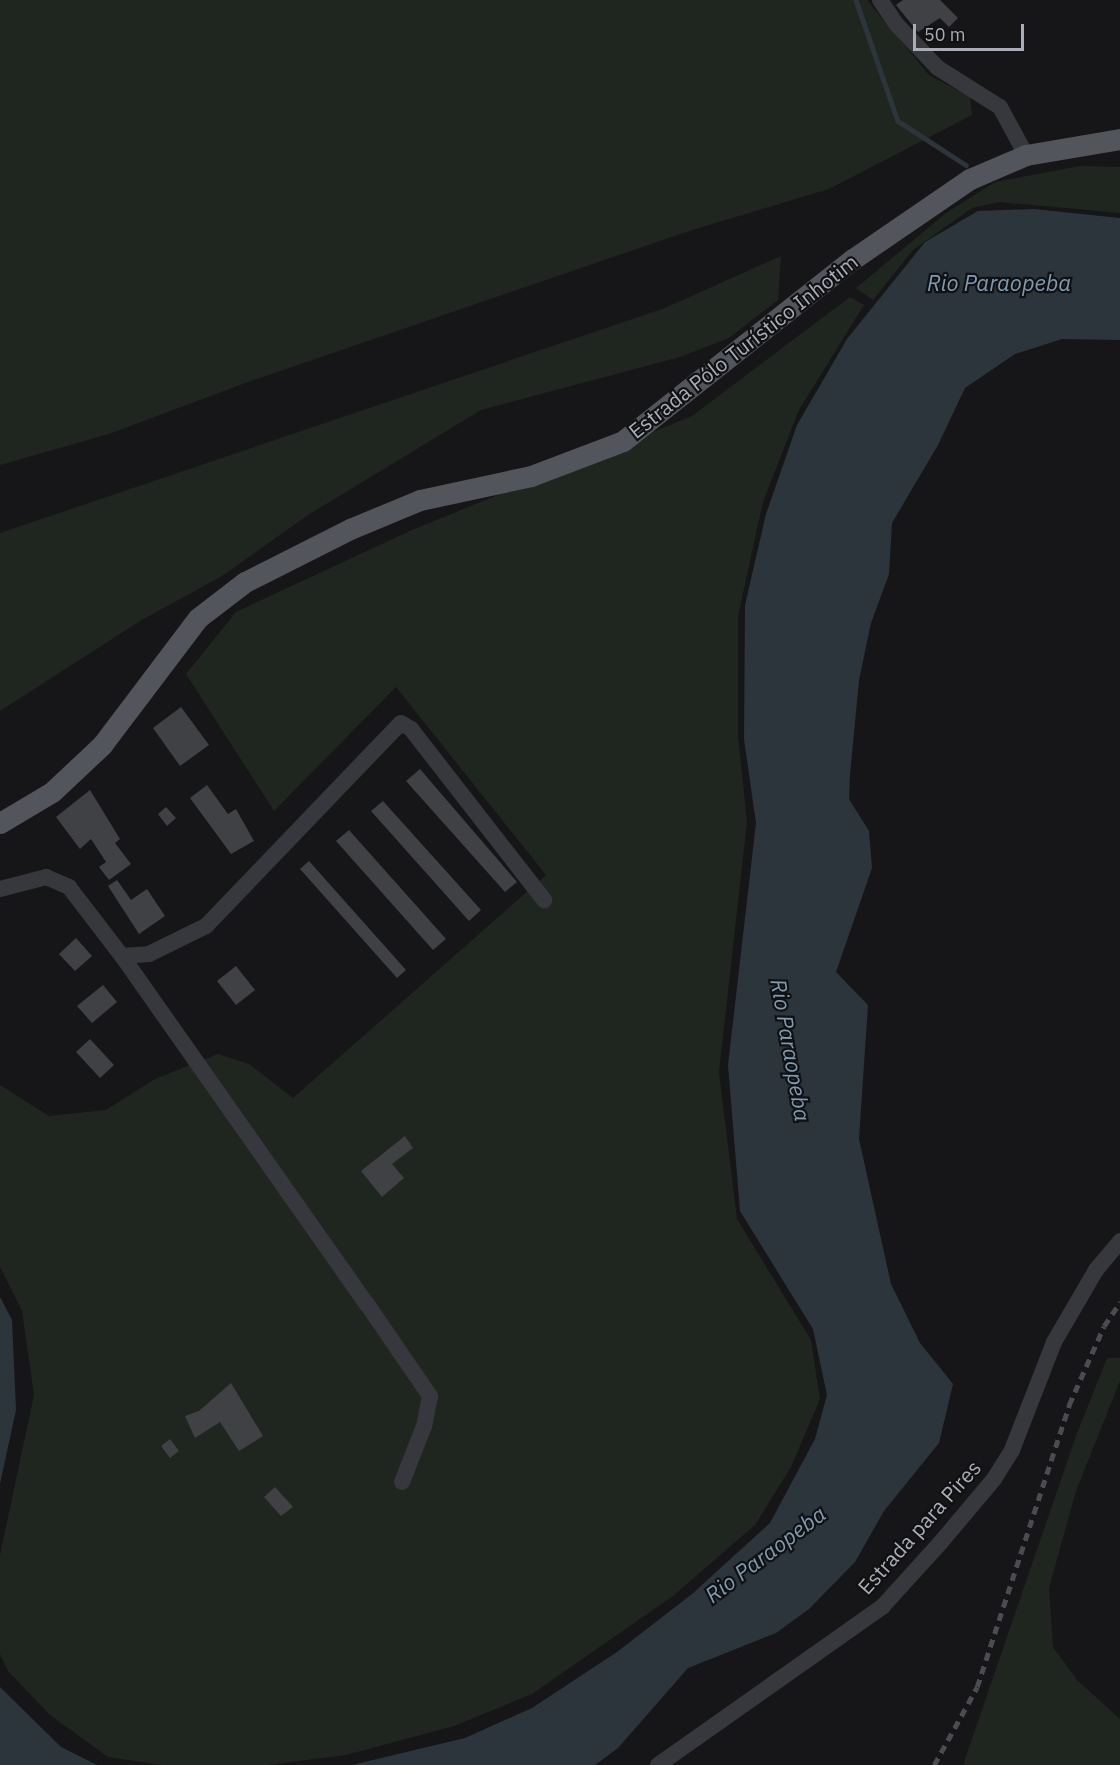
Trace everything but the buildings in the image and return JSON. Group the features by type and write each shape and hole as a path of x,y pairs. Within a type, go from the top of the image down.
{"main road":[{"name":"Estrada Pólo Turístico Inhotim","path":"0,823 52,792 102,745 198,618 245,582 350,529 420,500 531,476 623,441 854,259 970,179 1026,155 1120,139"}],"street":[{"path":"880,0 938,68 1000,107 1026,155"},
{"path":"123,956 149,954 206,926 401,723 411,729 544,900"},
{"path":"0,889 46,877 69,887 123,956 430,1396 424,1426 402,1482"},
{"name":"Estrada para Pires","path":"658,1765 883,1606 941,1542 994,1479 1012,1450 1054,1342 1096,1270 1120,1241"}],"shaded area":[{"path":"0,0 867,0 929,75 970,97 972,115 829,189 692,230 248,382 109,434 0,465"},
{"path":"1080,166 1120,167 1120,213 1000,202 972,208 913,250 873,300 856,288 946,213 995,182"},
{"path":"781,256 778,300 729,338 680,357 481,410 308,515 222,576 140,621 0,711 0,533 665,308"},
{"path":"850,297 864,305 799,410 763,502 738,616 738,735 747,822 719,1072 737,1219 811,1340 820,1399 791,1467 755,1525 673,1596 532,1694 454,1726 346,1755 268,1765 162,1765 108,1757 50,1715 8,1671 0,1654 0,1555 34,1395 22,1311 0,1267 0,1085 49,1116 106,1110 155,1079 218,1054 249,1064 293,1098 546,875 396,687 274,811 186,674 236,612 412,530 692,416"},
{"path":"1107,1358 1120,1358 1120,1381 1076,1491 1049,1588 1053,1647 1077,1680 1120,1719 1120,1765 963,1765 1076,1436"}],"water":[{"name":"Rio Paraopeba","path":"1034,209 1120,218 1120,340 1062,339 1015,354 965,388 938,445 892,523 889,574 871,623 859,680 850,775 849,799 869,831 872,868 836,972 868,1005 859,1139 891,1284 920,1343 953,1384 939,1443 884,1511 855,1562 809,1609 776,1633 688,1668 618,1748 595,1765 352,1765 465,1738 532,1708 617,1652 692,1594 770,1523 815,1439 827,1395 813,1329 740,1211 728,1065 756,823 744,739 745,605 766,514 797,425 847,339 925,242 978,211"},
{"path":"0,1297 12,1320 16,1410 0,1484"},
{"path":"0,1687 61,1747 97,1765 0,1765"}],"waterway":[{"path":"856,0 898,121 966,165"}],"railway":[{"path":"934,1765 977,1687 1069,1405 1104,1326 1120,1302"}]}
